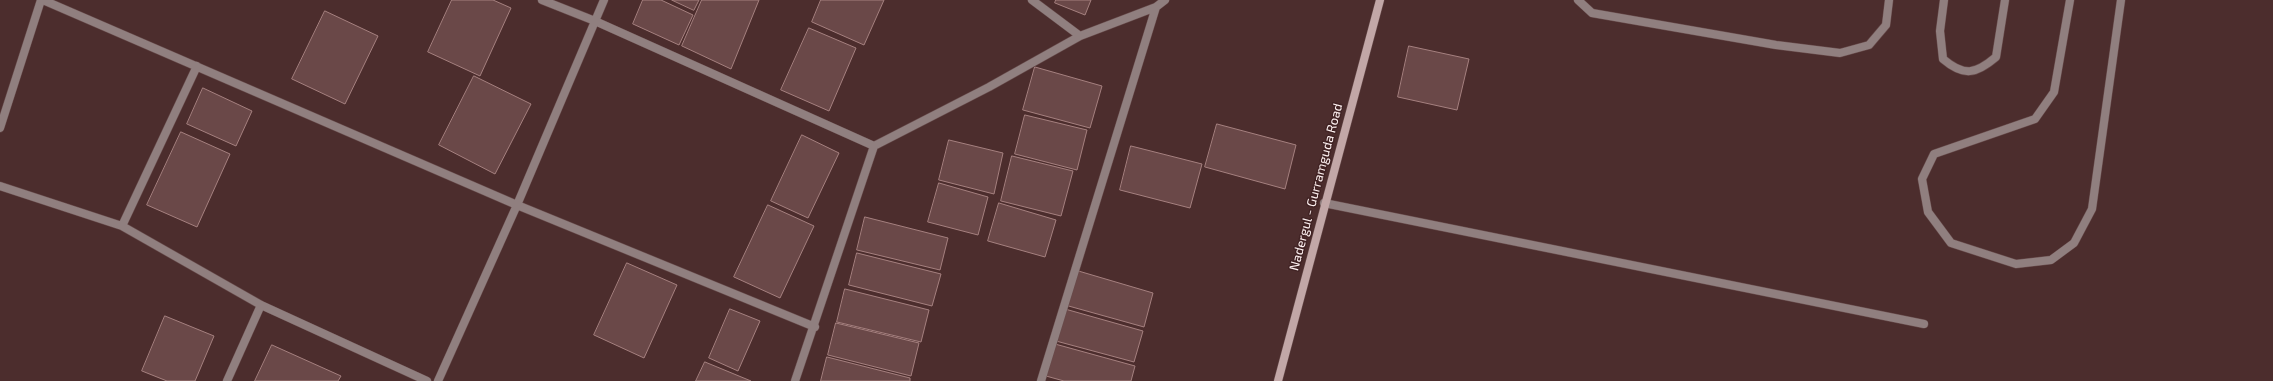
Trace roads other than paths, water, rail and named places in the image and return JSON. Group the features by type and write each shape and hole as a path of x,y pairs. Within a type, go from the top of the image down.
{"main road":[{"name":"Nadergul - Gurramguda Road","path":"1278,381 1324,203 1380,0"}],"street":[{"path":"0,128 42,0 517,205 815,327"},
{"path":"542,0 595,21 874,146"},
{"path":"438,381 517,205 604,0"},
{"path":"1032,0 1080,36"},
{"path":"795,381 815,327 874,146 989,87 1080,36 1156,7 1165,0"},
{"path":"1578,0 1592,13 1776,45 1840,53 1869,45 1886,25 1889,0"},
{"path":"1944,0 1940,31 1943,58 1954,68 1972,71 1982,69 1996,57 2005,0"},
{"path":"2070,0 2054,92 2035,119 1934,154 1922,179 1928,212 1951,243 2016,264 2051,260 2074,243 2092,209 2121,0"},
{"path":"1041,381 1156,7"},
{"path":"122,226 197,66"},
{"path":"0,186 122,226 261,305 427,381"},
{"path":"1324,203 1924,324"},
{"path":"227,381 261,305"}]}
